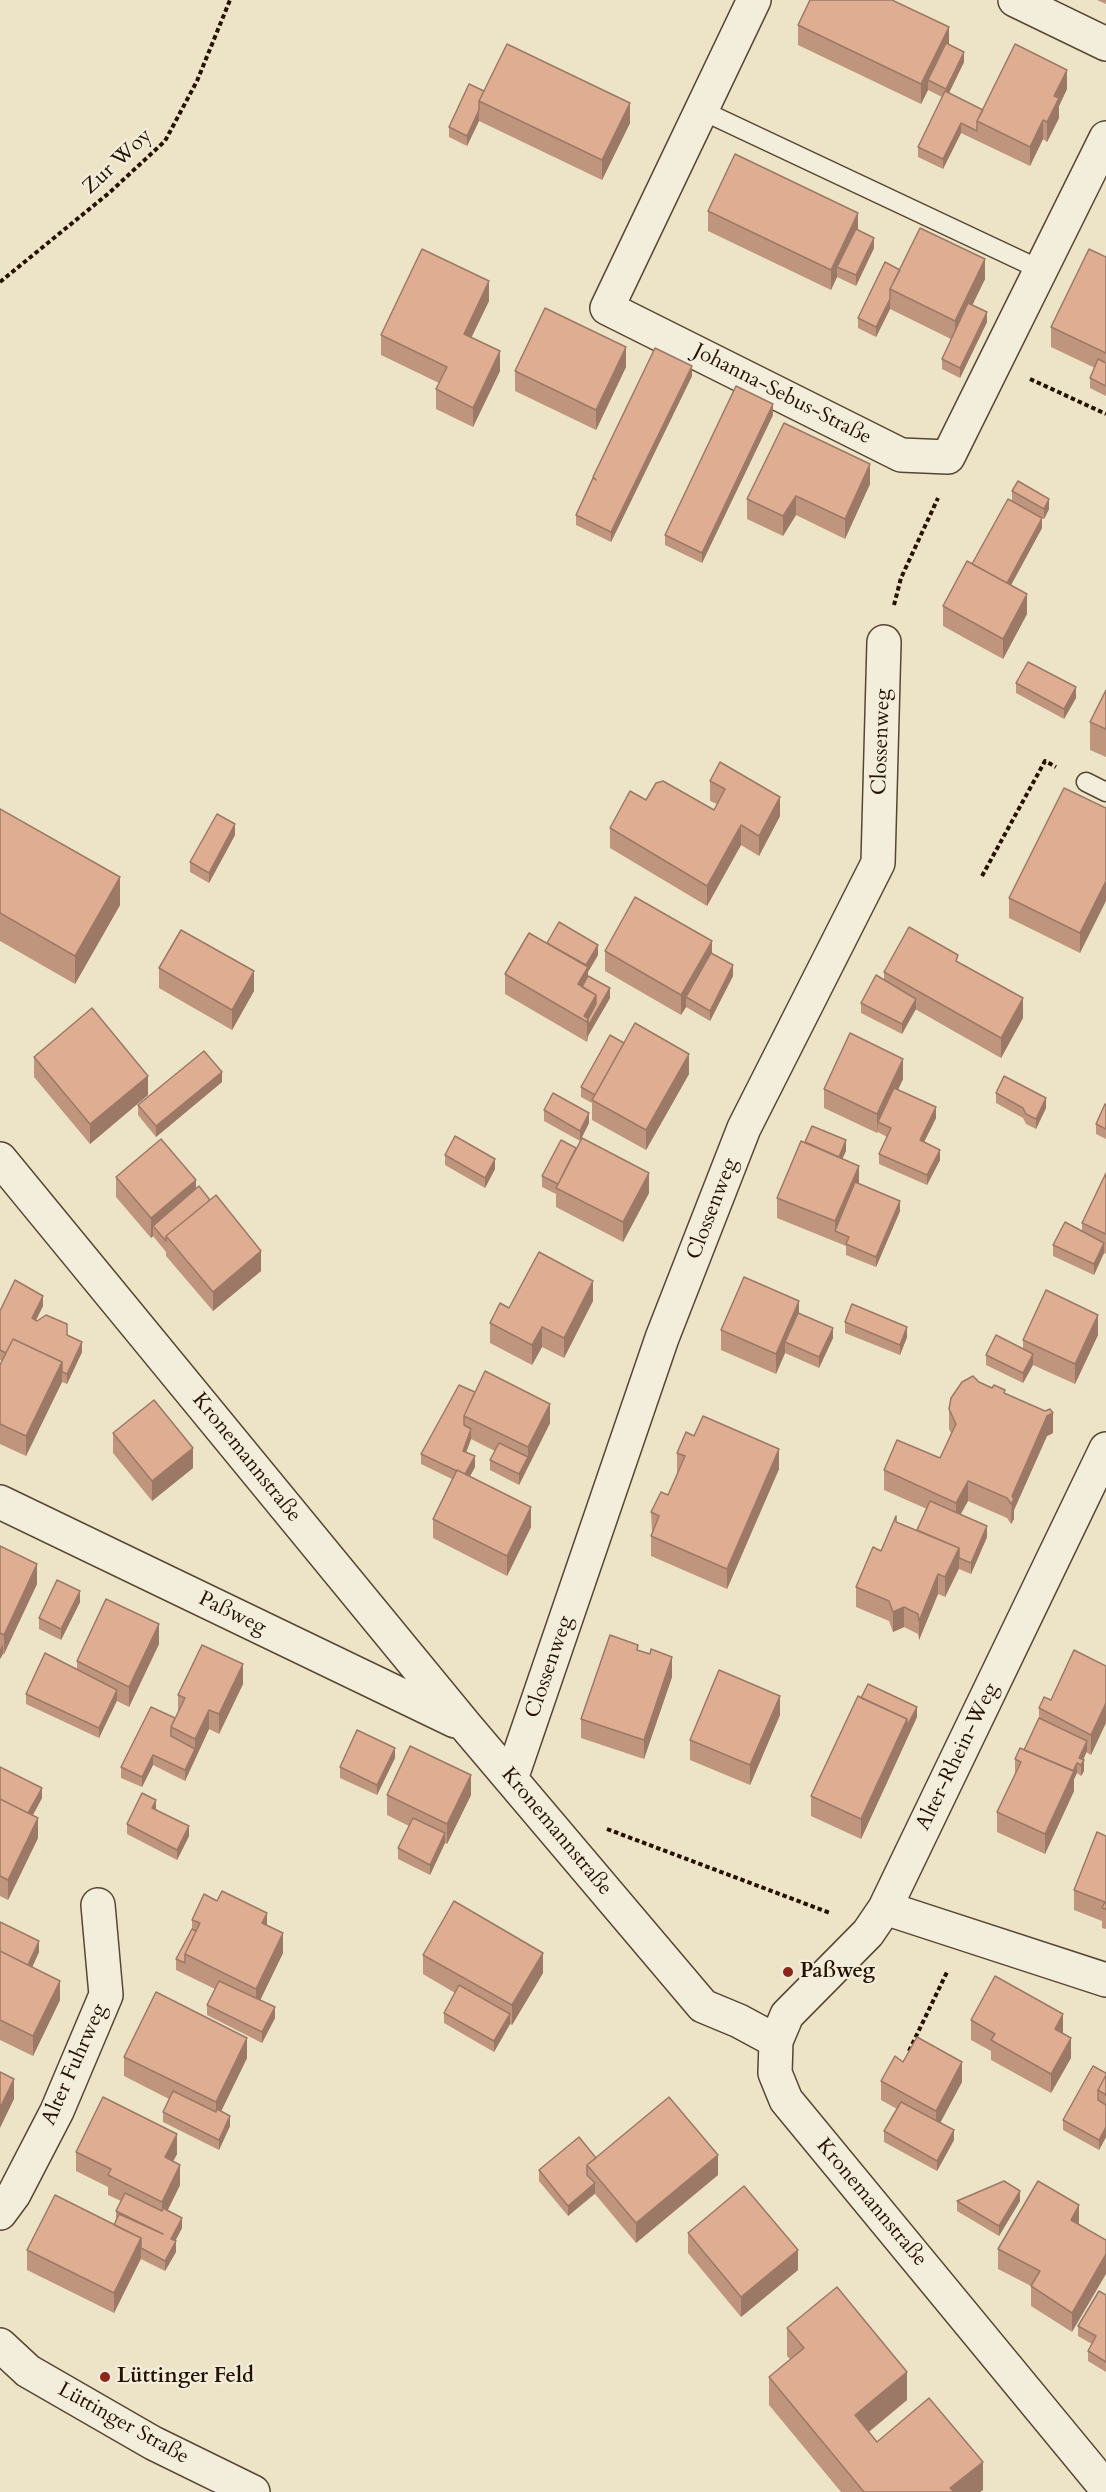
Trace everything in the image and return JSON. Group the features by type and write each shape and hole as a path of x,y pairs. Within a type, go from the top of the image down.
{"street":[{"name":"Johanna-Sebus-Straße","path":"754,0 607,308 901,455 948,457"},
{"path":"1015,0 1106,44"},
{"path":"948,457 1106,138"},
{"name":"Clossenweg","path":"512,1779 662,1338 744,1128 878,863 884,642"},
{"name":"Kronemannstraße","path":"0,1159 465,1725 703,2006 739,2020 776,2041 775,2073 786,2100 1106,2488"},
{"name":"Alter-Rhein-Weg","path":"776,2041 787,2015 876,1920 1106,1449"},
{"name":"Paßweg","path":"0,1502 465,1725"},
{"name":"Alter Fuhrweg","path":"0,2213 14,2194 57,2111 106,1995 98,1905"},
{"path":"876,1920 965,1934 1106,1980"},
{"name":"Lüttinger Straße","path":"0,2345 28,2370 143,2437 253,2492"}],"lane":[{"path":"701,110 1041,270"},
{"path":"1086,782 1106,792"}],"path":[{"name":"Zur Woy","path":"0,282 109,193 165,141 197,81 230,0"},
{"path":"994,363 1106,414"},
{"path":"884,642 901,578 941,492 948,457"},
{"path":"982,876 1045,761 1086,782"},
{"path":"606,1828 840,1916 876,1920"},
{"path":"909,2051 965,1934"}],"building":[{"path":"810,0 892,0 949,27 921,84 798,25"},
{"path":"946,43 964,52 946,89 928,80"},
{"path":"507,44 630,103 602,160 479,101"},
{"path":"1015,44 1067,70 1054,96 1059,98 1047,122 1043,120 1030,147 977,121"},
{"path":"469,84 484,91 479,101 479,110 467,136 449,127"},
{"path":"945,91 983,110 977,121 977,131 961,123 943,159 918,147"},
{"path":"735,154 858,213 831,270 708,211"},
{"path":"920,228 985,259 955,321 890,289"},
{"path":"856,229 874,238 856,275 837,267"},
{"path":"422,249 489,281 464,334 500,351 473,408 436,389 447,367 381,335"},
{"path":"1089,249 1106,257 1106,353 1051,327"},
{"path":"885,262 900,270 890,289 890,299 876,327 858,318"},
{"path":"968,303 987,312 960,368 942,359"},
{"path":"545,308 626,347 596,410 515,371"},
{"path":"655,348 692,366 611,532 576,515 593,478 596,480 593,477"},
{"path":"1098,359 1106,363 1106,386 1090,378"},
{"path":"736,386 773,404 702,553 665,535"},
{"path":"784,423 870,464 845,519 796,496 783,516 747,499"},
{"path":"1018,481 1049,499 1044,509 1012,491"},
{"path":"1008,499 1042,518 1007,583 972,564"},
{"path":"967,561 1027,594 1003,639 943,606"},
{"path":"1028,662 1076,687 1064,709 1016,683"},
{"path":"1106,690 1106,729 1090,722"},
{"path":"720,762 780,797 759,836 741,825 707,886 610,828 630,791 646,800 656,783 663,781 714,810 725,789 710,781"},
{"path":"1064,788 1106,808 1106,881 1080,933 1009,898"},
{"path":"0,809 120,877 75,956 0,913"},
{"path":"217,814 235,824 209,873 190,862"},
{"path":"635,897 712,941 681,995 605,951"},
{"path":"559,922 598,945 586,965 547,943"},
{"path":"909,927 958,955 956,961 1023,998 1001,1038 884,972"},
{"path":"181,930 254,971 232,1010 159,968"},
{"path":"529,933 588,967 578,984 596,995 584,1016 588,1019 587,1022 505,974"},
{"path":"711,953 733,965 710,1011 686,997"},
{"path":"876,975 916,999 902,1024 861,1003"},
{"path":"588,976 610,988 588,1026 588,1019 596,1004 596,995 582,987"},
{"path":"92,1008 148,1076 90,1124 34,1057"},
{"path":"635,1023 689,1054 646,1130 592,1100"},
{"path":"850,1033 903,1059 877,1114 824,1089"},
{"path":"610,1035 624,1043 595,1095 581,1087"},
{"path":"204,1051 222,1072 156,1126 138,1105"},
{"path":"1004,1076 1046,1098 1036,1119 1026,1114 1023,1108 996,1093"},
{"path":"894,1088 936,1107 920,1140 940,1150 927,1175 879,1154 891,1128 878,1122"},
{"path":"553,1093 589,1113 580,1131 544,1110"},
{"path":"1106,1105 1106,1129 1096,1124"},
{"path":"812,1126 846,1140 839,1157 805,1142"},
{"path":"455,1136 495,1159 485,1178 445,1155"},
{"path":"582,1138 649,1173 623,1222 556,1188"},
{"path":"161,1139 196,1180 151,1218 116,1177"},
{"path":"561,1140 576,1148 558,1184 542,1176"},
{"path":"801,1141 859,1166 835,1221 777,1198"},
{"path":"1106,1173 1106,1234 1082,1223"},
{"path":"855,1182 900,1201 876,1257 846,1244 849,1237 835,1231"},
{"path":"199,1186 210,1200 166,1236 166,1241 153,1226"},
{"path":"216,1195 261,1251 213,1292 166,1236"},
{"path":"1065,1222 1104,1243 1094,1264 1053,1245"},
{"path":"539,1252 593,1281 564,1338 542,1327 532,1345 490,1323 500,1303 509,1308"},
{"path":"744,1277 799,1301 776,1354 721,1330"},
{"path":"15,1280 43,1296 32,1318 37,1321 46,1315 67,1324 67,1335 82,1342 67,1374 62,1372 62,1362 13,1339 6,1353 0,1350 0,1311"},
{"path":"1046,1290 1098,1315 1075,1364 1023,1340"},
{"path":"852,1304 907,1327 900,1345 845,1322"},
{"path":"798,1313 833,1328 819,1357 785,1342"},
{"path":"996,1335 1033,1354 1023,1373 986,1355"},
{"path":"13,1339 62,1362 26,1436 0,1424 0,1365"},
{"path":"485,1371 550,1404 528,1447 464,1416"},
{"path":"973,1376 979,1382 992,1388 994,1385 1005,1390 1004,1393 1045,1411 1050,1409 1053,1413 1047,1416 1012,1496 1014,1499 1011,1504 1007,1498 968,1481 956,1503 884,1470 897,1440 940,1458 956,1424 949,1409 951,1398 962,1382"},
{"path":"459,1385 475,1392 464,1416 464,1425 471,1429 463,1451 475,1456 465,1474 421,1454"},
{"path":"154,1400 193,1448 152,1481 113,1433"},
{"path":"703,1416 779,1449 727,1569 651,1536 659,1516 651,1512 661,1492 668,1495 676,1477 685,1456 677,1453 686,1432 694,1436"},
{"path":"499,1443 528,1457 519,1474 490,1460"},
{"path":"457,1470 531,1507 507,1556 433,1519"},
{"path":"930,1501 987,1526 971,1563 959,1558 959,1548 917,1530"},
{"path":"896,1516 896,1522 959,1548 945,1577 938,1574 919,1621 918,1614 904,1607 893,1612 889,1601 856,1587 873,1547 881,1551"},
{"path":"0,1546 37,1564 4,1635 0,1633"},
{"path":"57,1580 80,1591 61,1629 39,1618"},
{"path":"106,1599 159,1624 129,1687 77,1661"},
{"path":"610,1635 638,1645 637,1650 650,1654 651,1649 672,1657 644,1740 581,1719"},
{"path":"202,1645 243,1664 219,1714 209,1710 195,1739 171,1727 185,1698 178,1695"},
{"path":"1074,1650 1106,1666 1106,1703 1091,1735 1039,1708 1044,1697 1051,1700"},
{"path":"45,1653 117,1690 99,1728 26,1694"},
{"path":"719,1670 780,1696 750,1765 690,1740"},
{"path":"868,1684 917,1707 907,1726 907,1719 861,1698"},
{"path":"858,1696 907,1719 861,1819 811,1796"},
{"path":"151,1707 175,1718 171,1727 171,1736 195,1749 185,1770 153,1755 142,1777 121,1767"},
{"path":"1039,1718 1087,1741 1079,1758 1084,1760 1081,1765 1077,1763 1073,1771 1024,1750"},
{"path":"357,1730 395,1748 377,1785 340,1767"},
{"path":"410,1746 471,1775 447,1824 387,1795"},
{"path":"1020,1748 1074,1771 1045,1834 997,1812 1021,1762 1015,1759"},
{"path":"0,1767 42,1788 28,1813 0,1799"},
{"path":"142,1793 156,1800 152,1808 189,1826 177,1850 127,1824"},
{"path":"0,1799 38,1818 8,1880 0,1876"},
{"path":"413,1818 445,1833 430,1865 398,1848"},
{"path":"1097,1832 1106,1836 1106,1909 1102,1908 1105,1902 1074,1890"},
{"path":"222,1891 267,1913 262,1923 283,1933 256,1989 185,1954 200,1923 192,1920 204,1894 217,1901"},
{"path":"454,1901 543,1953 512,2005 423,1955"},
{"path":"0,1922 39,1941 28,1965 0,1951"},
{"path":"192,1929 196,1931 185,1954 185,1963 176,1959"},
{"path":"0,1951 60,1981 33,2036 0,2020"},
{"path":"995,1976 1063,2014 1055,2029 1071,2038 1051,2074 991,2040 995,2034 971,2020"},
{"path":"219,1981 275,2007 262,2032 207,2005"},
{"path":"459,1985 510,2014 494,2041 444,2013"},
{"path":"156,1992 247,2038 216,2102 124,2057"},
{"path":"917,2037 962,2062 936,2111 881,2081 895,2056 903,2062"},
{"path":"1093,2066 1106,2073 1098,2090 1098,2100 1106,2105 1106,2127 1099,2140 1063,2120"},
{"path":"0,2072 14,2079 0,2108"},
{"path":"1106,2075 1106,2095 1098,2090"},
{"path":"173,2091 216,2112 217,2109 230,2116 219,2140 163,2112"},
{"path":"103,2097 177,2134 165,2157 180,2165 162,2202 108,2175 111,2169 76,2152"},
{"path":"669,2097 718,2155 636,2223 587,2165"},
{"path":"901,2102 954,2130 937,2161 884,2131"},
{"path":"579,2137 596,2158 587,2165 587,2175 595,2183 568,2206 539,2170"},
{"path":"1004,2181 1020,2191 999,2226 957,2201"},
{"path":"1038,2181 1079,2205 1071,2220 1106,2240 1106,2254 1072,2313 1031,2286 1040,2271 998,2249"},
{"path":"744,2186 798,2250 741,2297 688,2233"},
{"path":"125,2193 182,2218 171,2239 176,2241 165,2261 141,2248 141,2238 114,2225 119,2214 163,2234 116,2211"},
{"path":"55,2195 141,2238 114,2293 27,2250"},
{"path":"837,2287 907,2372 855,2415 877,2442 929,2398 983,2462 950,2488 954,2492 864,2492 769,2377 804,2348 787,2328"},
{"path":"1099,2291 1106,2295 1106,2362 1088,2351 1096,2336 1078,2326"}],"place":[{"name":"Paßweg","path":"788,1972"},
{"name":"Lüttinger Feld","path":"105,2377"}]}
